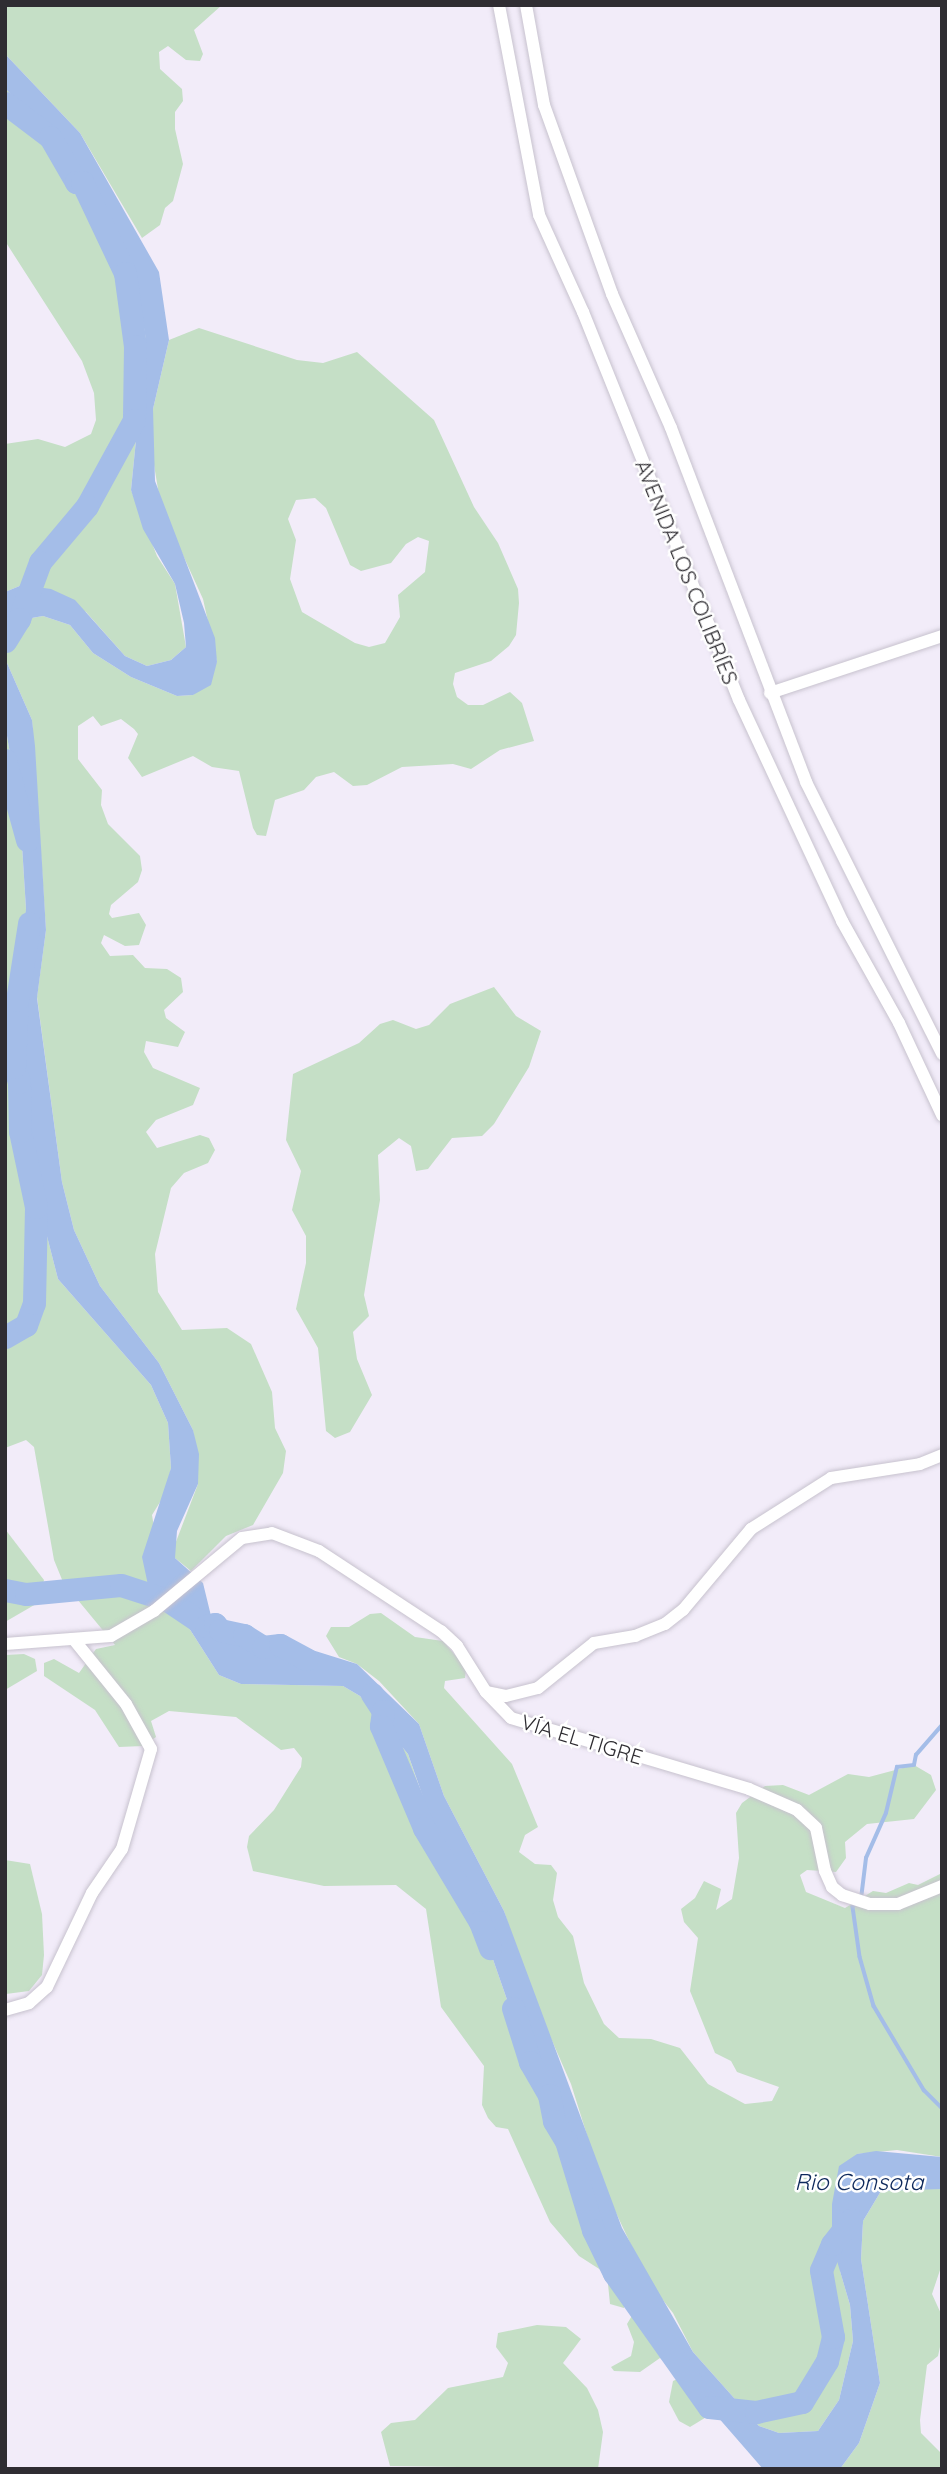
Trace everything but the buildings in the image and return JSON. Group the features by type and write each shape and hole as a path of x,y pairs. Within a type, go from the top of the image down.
{"street":[{"name":"AVENIDA LOS COLIBRÍES","path":"499,5 540,215 583,312 739,700 842,920 900,1023 942,1115"},
{"name":"AVENIDA LOS COLIBRÍES","path":"526,5 544,105 572,190 671,428 806,782 942,1054"},
{"path":"771,693 942,636"},
{"path":"486,1692 506,1696 538,1688 594,1643 635,1636 665,1624 683,1610 751,1529 831,1478 920,1464 942,1455"},
{"name":"VÍA EL TIGRE","path":"5,1644 75,1641 111,1636 154,1611 242,1538 258,1533 302,1542 441,1631 457,1646 486,1692 512,1718 749,1789 797,1810 816,1828 825,1871 832,1887 842,1895 870,1904 898,1904 942,1886"},
{"path":"5,2010 29,2003 47,1987 92,1893 122,1849 151,1749 126,1704 75,1641"}],"green space":[{"path":"5,5 222,5 194,30 203,54 200,61 186,60 168,46 159,52 160,69 182,89 183,101 175,112 175,129 183,164 173,201 165,208 160,225 142,238 80,133 5,54"},
{"path":"5,88 50,137 82,182 135,274 146,340 131,490 157,556 175,584 186,647 171,660 147,666 125,656 86,612 22,585 5,592 5,444 38,439 65,447 91,434 96,420 94,393 82,361 5,241"},
{"path":"199,328 297,360 323,363 357,352 434,420 474,507 498,543 518,589 516,635 509,646 491,661 455,673 453,684 457,697 468,705 483,705 510,692 522,703 534,741 500,750 471,769 453,764 402,767 367,785 353,786 334,772 316,777 304,790 275,800 266,836 257,835 253,828 239,771 212,767 193,756 142,777 128,758 138,734 134,729 121,719 101,726 93,716 78,726 78,759 102,790 101,805 108,824 140,856 142,870 138,882 111,905 109,914 112,918 139,913 146,925 139,945 125,946 104,935 101,943 110,956 133,955 145,968 167,969 181,978 183,992 164,1010 166,1018 185,1032 178,1047 146,1041 144,1052 153,1068 200,1088 193,1105 156,1120 146,1132 157,1148 200,1135 209,1138 215,1150 208,1163 184,1173 171,1188 155,1254 158,1292 182,1330 227,1328 251,1344 272,1392 275,1428 286,1451 283,1473 253,1525 226,1536 191,1571 175,1558 174,1547 198,1484 193,1430 159,1363 100,1286 74,1230 62,1182 37,997 46,930 32,720 7,663 6,641 9,622 43,616 70,625 93,653 131,677 177,696 193,695 217,662 203,599 161,507 152,453 153,409 169,340","holes":["315,498 326,508 350,565 361,571 391,563 406,544 418,537 429,541 425,572 398,595 400,617 385,643 369,647 355,643 302,612 290,579 296,540 288,519 296,500"]},
{"path":"5,724 20,813 26,909 20,1131 58,1279 151,1385 168,1423 171,1468 165,1494 152,1515 168,1611 189,1628 219,1675 241,1684 343,1686 360,1696 408,1754 443,1857 480,1922 520,2037 540,2073 587,2208 627,2296 624,2308 610,2304 607,2274 579,2256 550,2222 508,2129 496,2127 488,2118 482,2105 484,2066 441,2007 426,1909 396,1885 324,1886 253,1871 247,1847 249,1836 274,1810 301,1767 302,1758 294,1748 281,1750 236,1717 169,1711 151,1721 156,1737 143,1746 119,1747 95,1710 44,1676 44,1663 54,1659 79,1673 96,1649 115,1645 63,1582 54,1560 34,1447 26,1440 5,1448"},
{"path":"494,987 516,1016 541,1031 529,1067 494,1124 482,1136 452,1138 428,1169 416,1171 411,1146 399,1138 378,1155 380,1200 364,1295 369,1316 353,1332 357,1359 372,1395 350,1432 335,1438 326,1431 318,1348 296,1309 306,1263 306,1236 292,1210 301,1171 286,1140 293,1074 359,1043 380,1024 393,1020 416,1029 429,1025 450,1004"},
{"path":"5,1529 44,1580 36,1604 5,1622"},
{"path":"381,1613 415,1637 443,1641 466,1668 465,1678 445,1681 444,1688 512,1764 538,1827 525,1835 519,1852 535,1864 551,1865 557,1873 553,1900 558,1917 573,1936 584,1983 604,2024 619,2038 651,2039 680,2048 708,2084 745,2104 772,2101 779,2087 737,2072 731,2061 715,2053 690,1991 698,1938 684,1922 681,1909 695,1898 704,1881 721,1889 716,1910 732,1899 739,1858 736,1813 742,1803 765,1786 783,1785 809,1795 848,1774 869,1777 914,1765 931,1775 936,1790 914,1819 867,1824 845,1842 846,1858 836,1872 807,1870 800,1875 806,1892 845,1908 873,1891 886,1893 909,1883 918,1885 942,1873 942,2157 897,2150 857,2154 840,2271 850,2305 853,2341 839,2400 818,2431 779,2433 759,2426 693,2352 673,2313 648,2281 602,2183 571,2084 532,1995 504,1911 444,1796 419,1724 379,1681 357,1664 339,1657 326,1636 331,1627 349,1627 370,1614"},
{"path":"24,1654 35,1659 37,1671 5,1690 5,1655"},
{"path":"5,1860 30,1864 42,1914 44,1955 42,1975 29,1991 6,1994"},
{"path":"935,2187 942,2189 942,2264 932,2294 942,2316 942,2338 938,2356 927,2365 920,2420 921,2433 942,2454 942,2469 840,2469 859,2443 880,2383 861,2259 863,2221 881,2191"},
{"path":"636,2309 679,2364 670,2365 660,2358 640,2372 614,2371 611,2367 631,2356 634,2342 627,2324"},
{"path":"537,2325 566,2327 581,2339 563,2363 587,2388 598,2410 603,2432 598,2469 390,2466 381,2432 391,2423 415,2420 448,2388 503,2377 508,2363 496,2347 498,2333"},
{"path":"686,2375 709,2407 708,2416 690,2427 679,2421 669,2402 673,2381"}],"water":[{"name":"Rio Consota","path":"5,54 80,133 159,272 169,340 153,409 155,481 215,638 217,662 211,685 193,695 177,696 131,677 93,653 70,625 43,616 9,622 6,641 7,663 32,720 35,746 46,930 37,998 62,1182 74,1230 100,1286 159,1363 193,1430 199,1454 198,1484 177,1531 175,1558 203,1583 212,1620 234,1643 253,1648 293,1644 357,1664 419,1724 444,1796 504,1911 622,2228 693,2352 759,2426 779,2433 818,2431 839,2400 853,2341 850,2305 832,2244 832,2204 839,2166 857,2154 876,2151 942,2157 942,2189 881,2191 863,2221 861,2259 880,2383 859,2443 840,2469 763,2469 703,2400 624,2293 587,2208 540,2073 520,2037 480,1922 444,1857 408,1754 360,1696 343,1686 241,1684 219,1675 189,1628 168,1611 148,1585 142,1557 171,1468 168,1423 151,1385 58,1279 20,1131 15,1020 26,909 20,813 5,724 5,592 22,585 51,589 75,600 125,656 147,666 171,660 186,647 184,623 175,584 143,529 131,490 146,340 135,274 82,182 50,137 5,88"}],"waterway":[{"path":"5,103 50,137 76,182 82,182 125,273 135,346 134,420 87,506 40,562 19,619 5,641"},
{"path":"5,760 27,840"},
{"path":"5,1337 26,1325 34,1303 36,1207 20,1131 19,1082 14,1067 17,1000 29,923"},
{"path":"5,1590 26,1594 121,1585 167,1600 206,1626 215,1624 220,1630 244,1635 263,1647 280,1645 306,1659"},
{"path":"372,1694 383,1711 381,1726 424,1828 480,1922 490,1948"},
{"path":"861,1899 866,1858 886,1813 897,1767 914,1765 916,1755 942,1725"},
{"path":"856,1904 853,1907 860,1957 874,2006 924,2090 942,2108"},
{"path":"513,2008 530,2062 549,2095 554,2121 566,2141 593,2230 614,2273 709,2407 756,2412 802,2402 827,2361 833,2337 821,2270 832,2244 851,2220"}]}
